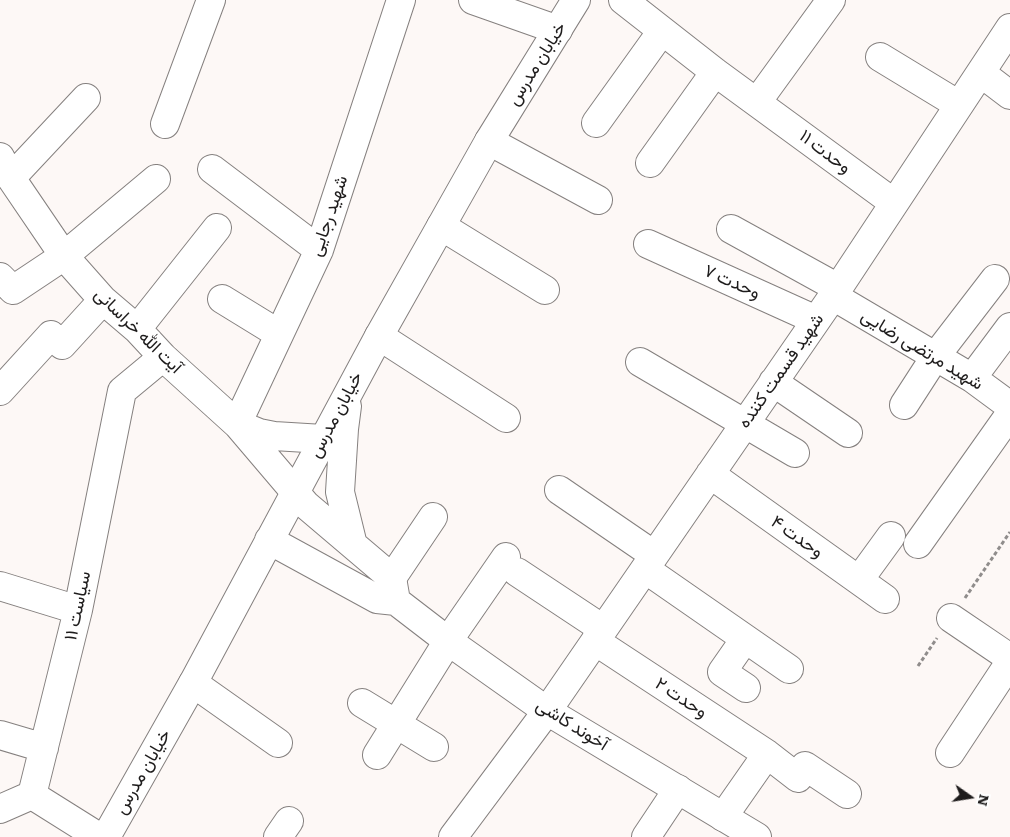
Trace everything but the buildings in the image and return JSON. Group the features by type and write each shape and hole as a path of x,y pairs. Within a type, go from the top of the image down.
{"street":[{"path":"165,124 212,0"},
{"name":"شهید رجایی","path":"237,424 319,250 401,0"},
{"path":"473,0 558,30"},
{"name":"خیابان مدرس","path":"106,837 193,684 268,540 440,226 489,141 576,0"},
{"name":"وحدت ۱۱","path":"623,0 716,72 894,203"},
{"path":"757,102 831,0"},
{"name":"شهید قسمت کننده","path":"453,837 547,711 836,292 1010,28"},
{"path":"596,123 662,31"},
{"path":"880,57 959,105"},
{"path":"650,163 716,72"},
{"path":"981,72 1010,95"},
{"path":"5,167 86,98"},
{"path":"489,141 598,200"},
{"name":"آیت الله خراسانی","path":"5,167 64,256 103,300 137,329 164,357 237,424 259,433 274,436 323,439"},
{"path":"212,169 319,250"},
{"path":"0,277 13,290 64,256 156,179"},
{"path":"440,226 545,290"},
{"path":"137,329 217,228"},
{"name":"شهید مرتضی رضایی","path":"731,229 836,292 934,357 972,378 1010,406"},
{"name":"وحدت ۷","path":"648,244 816,320"},
{"path":"904,405 934,357 995,279"},
{"path":"222,299 279,334"},
{"path":"0,391 51,335 62,345 103,300"},
{"path":"972,378 1010,327"},
{"path":"379,336 506,418"},
{"name":"سیاست ۱۱","path":"32,795 78,610 122,391 164,357"},
{"path":"640,362 795,453"},
{"path":"773,382 848,433"},
{"path":"349,391 344,429 340,492 353,545"},
{"path":"918,544 1010,414"},
{"name":"آخوند کاشی","path":"237,424 306,505 353,545 394,589 448,640 547,711 757,837"},
{"name":"وحدت ۴","path":"710,474 885,599"},
{"path":"559,490 745,639 789,669"},
{"path":"394,589 432,517"},
{"path":"859,580 891,536"},
{"name":"آخوند کاشی","path":"268,540 377,599 394,589"},
{"name":"وحدت ۲","path":"448,640 512,565 599,635 798,778 805,766 847,794"},
{"path":"0,586 78,610"},
{"path":"951,618 1010,658"},
{"path":"745,639 722,672 746,688"},
{"path":"377,755 448,640"},
{"path":"950,753 1010,662"},
{"path":"193,684 278,743"},
{"path":"362,704 434,747"},
{"path":"0,735 44,748"},
{"path":"723,817 767,754"},
{"path":"646,837 678,790"},
{"path":"0,809 32,795 99,837"}]}
